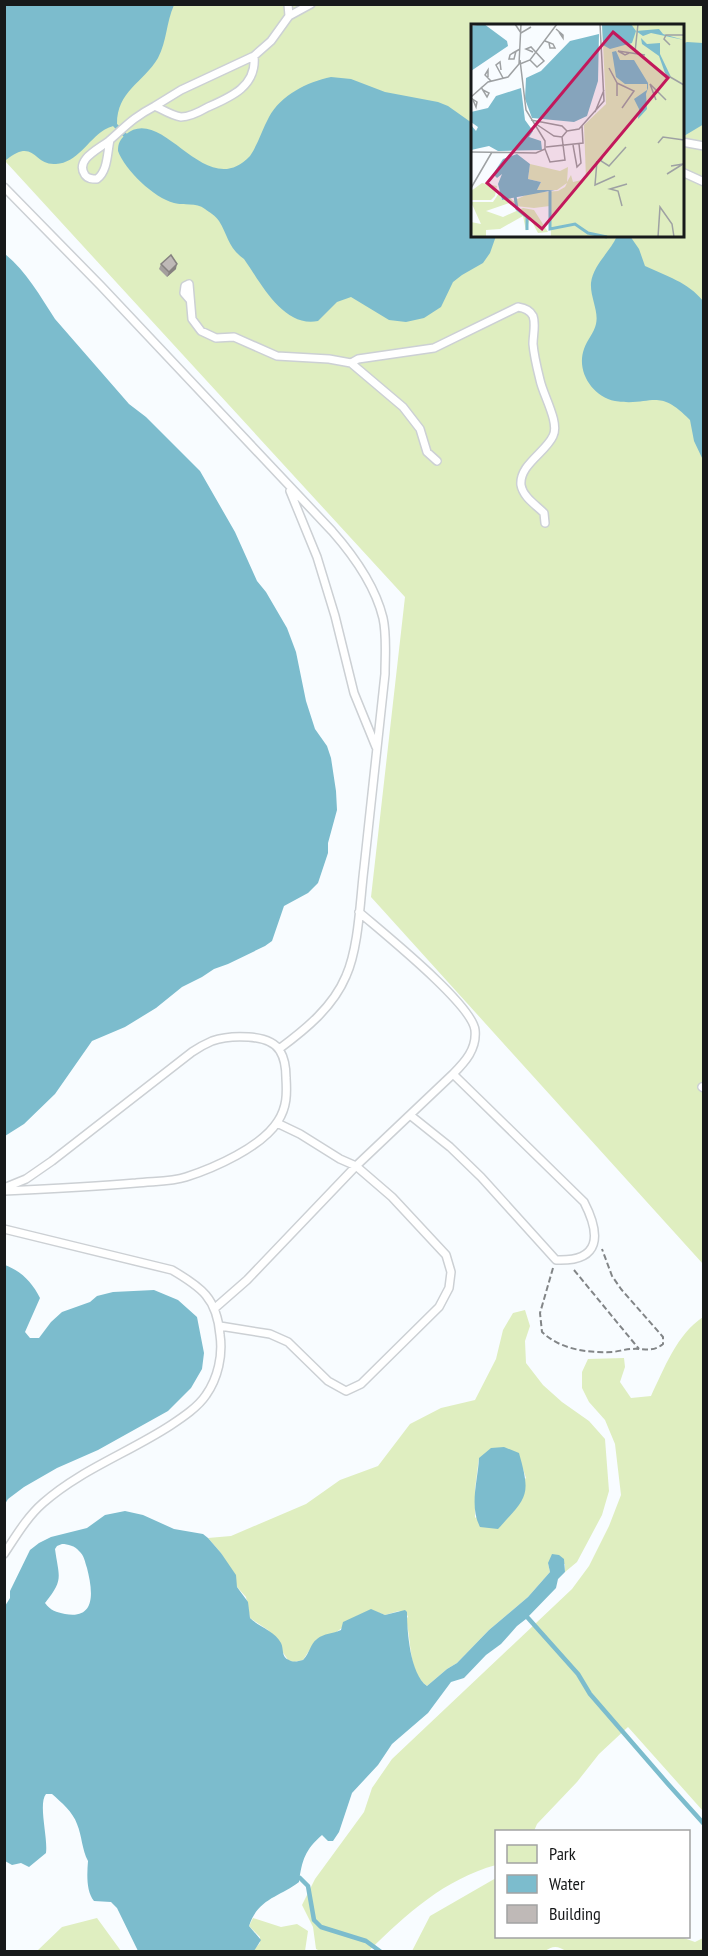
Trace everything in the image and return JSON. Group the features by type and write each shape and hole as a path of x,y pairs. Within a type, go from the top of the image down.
{"lane":[{"path":"288,4 289,16"},
{"path":"110,140 102,175 97,179 87,177 83,173 82,166 85,159 129,122 181,90 254,56 271,41 289,16 311,4"},
{"path":"155,106 182,117 232,96 244,87 252,74 255,64 254,56"},
{"path":"684,142 704,146"},
{"path":"684,173 704,182"},
{"path":"4,187 101,286 352,554 370,584 382,616 386,639 385,674 359,912 347,975 336,995 301,1033 279,1049"},
{"path":"190,300 192,319 201,331 216,338 234,337 277,356 329,359 351,363 403,407 420,429 427,452 437,461"},
{"path":"351,363 358,359 434,348 518,307 530,312 534,319 533,345 540,380 555,423 553,436 532,460 521,484 525,495 544,513 545,523"},
{"path":"288,486 316,557 335,616 354,693 376,749"},
{"path":"215,1308 248,1280 356,1166 468,1059 474,1043 475,1029 470,1018 424,969 359,912"},
{"path":"251,1037 279,1049 285,1064 286,1105 277,1123 260,1139 213,1167 183,1178 87,1188 4,1189 26,1179 52,1161 183,1059 212,1041 251,1037"},
{"path":"410,1115 450,1147 481,1177 556,1260 572,1261 585,1255 594,1244 596,1229 584,1202 453,1074"},
{"path":"220,1326 270,1334 288,1342 328,1381 346,1391 361,1384 439,1307 450,1288 452,1272 446,1255 392,1197 356,1166 277,1123"},
{"path":"4,1229 172,1269 205,1292 215,1308 220,1326 221,1344 218,1371 206,1396 185,1415 157,1434 75,1481 43,1503 21,1528 4,1554"}],"path":[{"path":"556,1260 540,1313 542,1332 555,1342 583,1350 612,1352 657,1349 663,1344 663,1337 630,1301 612,1276 596,1229"},
{"path":"567,1260 639,1349"}],"green space":[{"path":"5,5 703,5 703,1264 371,897 405,597 5,161"},
{"path":"525,1310 530,1326 525,1341 526,1363 543,1385 589,1421 605,1439 609,1491 602,1515 577,1562 565,1572 565,1564 548,1563 550,1572 528,1597 489,1630 457,1663 427,1686 421,1680 414,1665 406,1621 408,1616 399,1611 385,1615 371,1610 357,1616 334,1634 316,1640 303,1660 294,1662 288,1660 268,1630 250,1618 246,1597 237,1587 221,1553 208,1538 231,1536 306,1504 340,1480 378,1466 410,1424 441,1408 475,1400 496,1359 503,1330 513,1313","holes":["479,1458 523,1469 526,1478 475,1518 475,1489"]},
{"path":"703,1317 703,1811 628,1727 599,1754 577,1782 537,1824 534,1830 495,1830 495,1865 460,1879 427,1899 369,1951 320,1951 316,1949 313,1927 302,1905 315,1879 364,1812 372,1788 392,1759 572,1589 589,1566 609,1526 621,1495 615,1444 605,1420 589,1402 582,1388 582,1372 588,1359 624,1358 625,1367 620,1382 631,1398 651,1396 679,1342"},
{"path":"495,1879 495,1938 684,1938 695,1942 703,1938 703,1951 567,1952 556,1947 544,1952 412,1951 430,1916"},
{"path":"97,1918 121,1951 37,1951 62,1927"},
{"path":"253,1918 281,1927 297,1924 308,1931 305,1951 254,1951 260,1943 260,1937 249,1926"}],"water":[{"path":"4,5 174,5 158,58 121,103 117,124 98,134 70,160 56,164 48,163 23,151 5,159"},
{"path":"684,43 703,43 704,124 684,136"},
{"path":"331,77 351,79 385,92 438,102 448,106 471,122 471,237 496,237 490,253 483,263 453,282 441,307 424,318 406,322 389,320 351,297 337,302 318,321 294,318 274,302 244,259 231,246 216,217 201,207 166,200 149,189 127,166 118,151 123,137 139,128 154,131 201,162 217,168 233,168 250,156 269,117 280,102 313,82"},
{"path":"616,237 631,237 639,249 645,266 684,284 703,301 703,460 694,441 690,420 679,410 662,401 627,402 607,398 593,388 584,374 582,357 597,319 591,288 592,276"},
{"path":"5,254 27,276 55,319 129,404 146,417 200,471 235,532 257,581 287,628 296,652 306,701 315,729 327,746 331,758 337,810 328,843 328,853 318,883 308,893 284,906 272,941 182,987 156,1008 125,1027 92,1041 55,1094 24,1124 5,1136"},
{"path":"5,1265 26,1278 40,1298 25,1332 30,1338 39,1338 62,1312 90,1302 97,1296 113,1292 154,1290 178,1300 197,1317 204,1353 202,1369 191,1388 168,1411 98,1450 57,1468 24,1487 5,1504"},
{"path":"504,1447 519,1453 525,1478 524,1495 516,1509 498,1529 480,1527 475,1510 479,1458 491,1448"},
{"path":"125,1511 143,1515 174,1529 203,1534 221,1553 236,1575 237,1587 248,1602 250,1618 278,1639 286,1659 291,1661 303,1660 317,1639 341,1630 343,1622 371,1609 385,1615 405,1610 413,1662 421,1680 427,1686 457,1663 489,1630 528,1597 550,1572 548,1563 552,1554 564,1559 565,1572 558,1579 556,1588 501,1644 486,1655 464,1678 451,1682 428,1713 392,1744 378,1765 352,1793 339,1832 333,1841 328,1841 322,1835 316,1840 305,1856 299,1882 258,1909 249,1926 261,1940 254,1951 138,1951 117,1908 111,1902 94,1901 91,1897 88,1861 77,1824 70,1811 52,1794 46,1794 43,1805 46,1853 29,1867 21,1863 12,1865 5,1861 5,1606 30,1550 51,1537 87,1528 105,1515","holes":["62,1544 77,1549 82,1554 87,1568 90,1601 88,1607 76,1615 56,1612 45,1603 58,1583 59,1573 55,1549"]}],"building":[{"path":"171,255 177,264 169,272 161,264"}],"waterway":[{"path":"115,125 125,135"},
{"path":"528,1618 578,1674 590,1694 704,1824"},
{"path":"300,1878 308,1886 314,1920 321,1927 366,1941 381,1952"}]}
